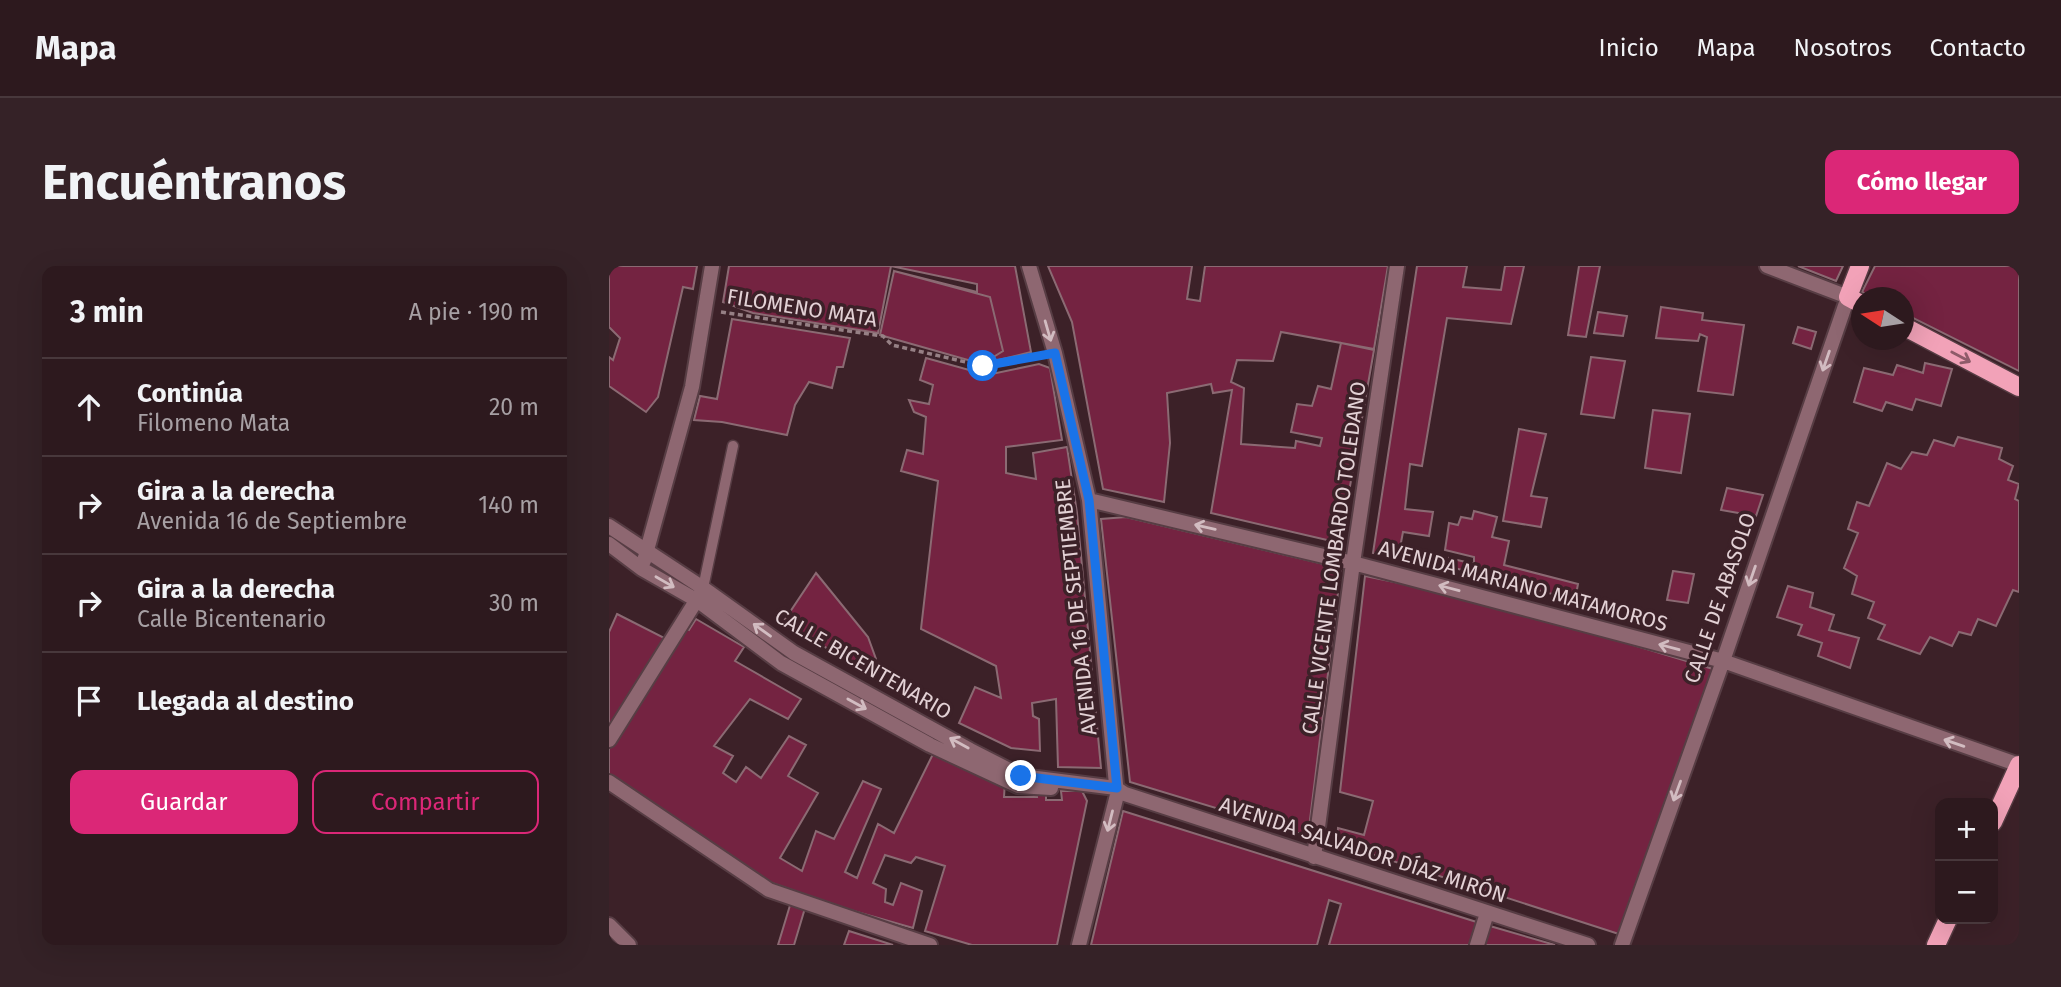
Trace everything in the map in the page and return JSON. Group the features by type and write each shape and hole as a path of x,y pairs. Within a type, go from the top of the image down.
{"main road":[{"name":"CALLE DE ABASOLO","path":"1857,287 1860,266"},
{"path":"1914,332 2019,387"},
{"path":"1998,811 2019,765"},
{"path":"1936,945 1946,924"}],"street":[{"path":"642,569 692,387 712,266"},
{"name":"AVENIDA 16 DE SEPTIEMBRE","path":"1029,266 1055,353 1089,500 1120,792 1079,945"},
{"name":"CALLE VICENTE LOMBARDO TOLEDANO","path":"1314,857 1353,562 1397,266"},
{"path":"1767,266 1851,298"},
{"name":"CALLE DE ABASOLO","path":"1622,945 1851,311"},
{"name":"AVENIDA MARIANO MATAMOROS","path":"1089,500 1353,562 1723,661 2019,765"},
{"name":"CALLE BICENTENARIO","path":"609,526 701,595 793,653 1021,776 1120,792"},
{"name":"CALLE BICENTENARIO","path":"609,544 642,569 701,595"},
{"path":"609,740 701,595"},
{"path":"609,782 769,890 930,945"},
{"name":"AVENIDA SALVADOR DÍAZ MIRÓN","path":"1120,792 1588,945"},
{"path":"1477,945 1487,912"},
{"path":"609,925 629,945"}],"lane":[{"path":"701,595 733,446"}],"path":[{"name":"FILOMENO MATA","path":"705,309 883,336 892,345 983,366 1055,353"}],"building":[{"path":"609,266 697,266 693,289 683,287 658,397 646,412 609,386 609,357 613,360 620,338 609,327"},
{"path":"729,266 891,266 878,333 753,313 723,302"},
{"path":"891,266 1015,266 1031,352 982,364 880,335 894,271 977,292 977,284"},
{"path":"1048,266 1192,266 1187,299 1200,301 1205,266 1388,266 1374,349 1281,332 1273,361 1237,360 1231,382 1244,388 1241,444 1295,448 1296,441 1320,446 1322,438 1291,432 1297,404 1312,406 1318,386 1331,389 1341,343 1374,350 1340,543 1211,513 1232,390 1213,393 1211,384 1167,393 1170,443 1164,502 1103,489 1072,322"},
{"path":"1417,266 1467,266 1463,287 1501,290 1505,266 1524,266 1511,324 1447,318 1422,466 1410,464 1405,509 1433,512 1429,536 1403,532 1398,558 1373,553"},
{"path":"1579,266 1600,266 1586,337 1568,335"},
{"path":"1798,266 1843,266 1836,281"},
{"path":"1875,266 2019,266 2019,371 1914,318 1914,287 1864,287"},
{"path":"894,271 990,297 1003,351 982,364 880,335"},
{"path":"1661,307 1703,313 1702,320 1744,325 1733,395 1698,391 1707,337 1700,334 1698,341 1656,338"},
{"path":"1598,312 1627,316 1623,336 1594,333"},
{"path":"732,319 850,338 843,367 837,367 832,388 809,382 795,405 787,435 722,422 694,420 700,396 717,399"},
{"path":"1798,327 1816,332 1811,349 1793,343"},
{"path":"1591,357 1625,361 1614,418 1581,414"},
{"path":"926,358 987,375 1039,364 1050,368 1062,440 1006,447 1006,473 1036,479 1033,453 1067,447 1077,513 1101,768 1058,767 1056,699 1032,703 1033,716 1039,719 1040,751 1011,748 959,723 975,687 1001,698 996,666 921,629 938,481 901,471 907,450 923,454 926,417 914,412 909,400 929,404 933,385 920,380"},
{"path":"1925,363 1952,369 1941,406 1916,399 1912,410 1886,402 1882,411 1854,402 1864,368 1893,375 1897,365 1923,373"},
{"path":"1653,410 1690,414 1681,473 1645,468"},
{"path":"1519,429 1546,434 1531,496 1547,498 1541,527 1503,521"},
{"path":"1958,437 2002,448 1999,459 2013,466 2008,480 2019,484 2015,499 2019,501 2019,592 2013,590 1996,626 1978,619 1971,635 1959,632 1952,646 1930,637 1920,654 1878,639 1885,625 1868,618 1874,602 1852,594 1857,576 1844,568 1858,533 1848,529 1857,502 1869,506 1887,463 1901,469 1912,452 1927,455 1934,440 1954,446"},
{"path":"1727,488 1763,495 1756,516 1721,510"},
{"path":"1474,511 1497,517 1492,537 1509,541 1504,565 1578,584 1575,600 1447,566 1449,558 1474,564 1474,557 1445,550 1449,523 1458,525 1461,517 1472,519"},
{"path":"1126,517 1341,568 1308,836 1130,782 1101,519"},
{"path":"1673,571 1694,574 1688,603 1667,600"},
{"path":"816,573 868,637 876,659 871,672 782,624"},
{"path":"1365,576 1488,601 1713,669 1625,936 1337,843 1338,828 1364,835 1373,801 1340,792"},
{"path":"1788,586 1813,593 1810,607 1834,615 1829,630 1859,638 1850,668 1818,656 1822,643 1798,635 1802,625 1777,617"},
{"path":"617,614 666,639 676,622 689,630 696,619 744,647 735,661 801,699 788,719 750,699 714,746 733,756 723,773 736,782 746,767 761,778 789,736 806,745 788,776 818,793 780,858 802,871 816,831 834,839 863,781 881,789 845,872 857,878 878,824 894,833 934,752 1005,781 1004,797 1037,797 1036,787 1046,788 1046,800 1062,800 1061,791 1082,791 1087,801 1057,945 972,945 925,931 945,866 916,857 911,863 885,855 873,883 886,889 885,902 893,905 901,883 922,891 913,928 836,906 769,882 609,775 609,632"},
{"path":"1123,811 1555,945 1329,945 1341,904 1329,900 1317,945 1091,945"},
{"path":"791,902 805,908 794,945 778,945"},
{"path":"849,931 893,945 844,945"}],"route":[{"path":"983,366 1055,353 1089,500 1117,788 1021,776"}]}
